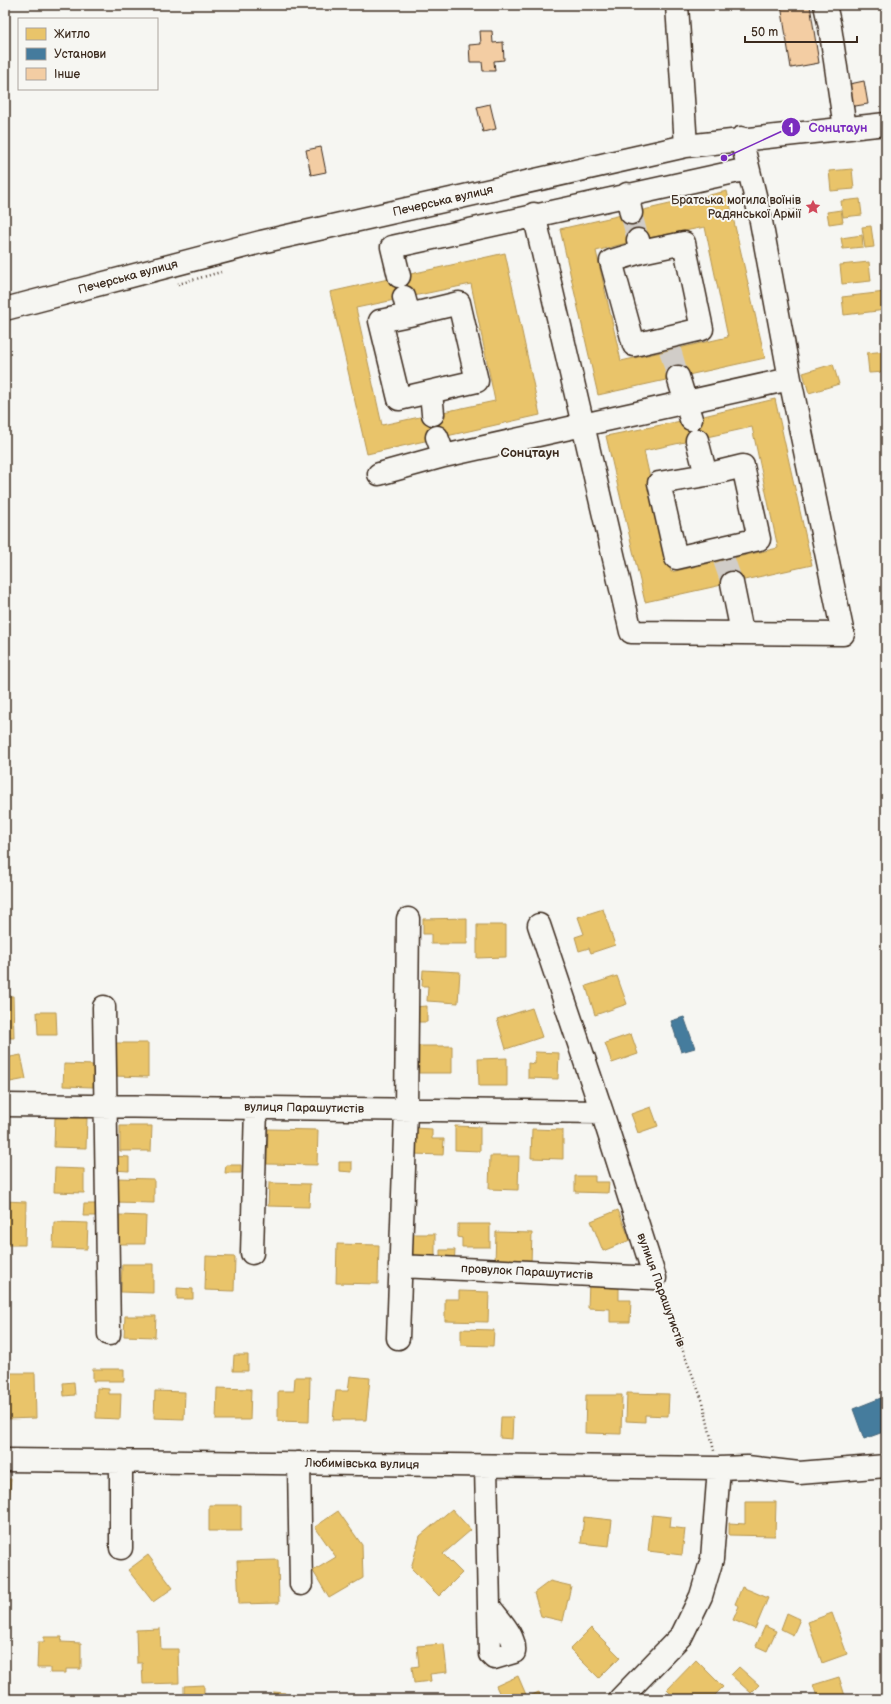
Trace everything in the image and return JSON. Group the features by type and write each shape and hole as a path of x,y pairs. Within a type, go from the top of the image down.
{"street":[{"path":"677,5 686,146"},
{"path":"825,5 830,27 845,128"},
{"name":"Печерська вулиця","path":"5,309 261,242 686,146 741,138 886,124"},
{"path":"534,214 631,632 843,634 790,379 760,216 741,138"},
{"path":"398,276 392,247 534,214 629,204 748,169"},
{"path":"684,243 702,329 669,344 634,345 611,261 640,246 684,243"},
{"path":"459,303 477,381 431,392 399,399 380,321 406,306 459,303"},
{"path":"678,377 688,412"},
{"path":"379,474 440,447 583,425 688,412 790,379"},
{"path":"431,392 433,414"},
{"path":"697,440 706,475"},
{"path":"743,466 760,539 722,554 676,558 659,483 706,475 743,466"},
{"path":"732,583 742,632"},
{"path":"398,1338 406,1110 408,919"},
{"name":"вулиця Парашутистів","path":"539,925 602,1112 655,1278"},
{"path":"104,1007 109,1334"},
{"name":"вулиця Парашутистів","path":"5,1104 602,1112"},
{"path":"252,1253 256,1108"},
{"name":"провулок Парашутистів","path":"400,1266 655,1278"},
{"name":"Любимівська вулиця","path":"5,1460 486,1466 747,1467 799,1473 886,1466"},
{"path":"121,1461 121,1548"},
{"path":"299,1463 301,1584"},
{"path":"486,1466 489,1606"},
{"path":"620,1699 682,1635 701,1596 712,1559 719,1468"}],"path":[{"path":"760,216 801,210"},
{"name":"вулиця Парашутистів","path":"655,1278 703,1402 719,1468"}],"building: Житло":[{"path":"852,169 854,189 831,191 829,171"},
{"path":"727,191 765,358 598,395 560,229","holes":["705,227 728,337 621,361 596,251 638,240"]},
{"path":"860,199 862,215 843,217 841,201"},
{"path":"841,210 843,222 829,224 827,212"},
{"path":"871,226 874,247 865,248 862,227"},
{"path":"862,235 863,247 843,249 841,238"},
{"path":"505,253 540,415 367,454 330,292","holes":["471,284 495,401 382,425 356,308"]},
{"path":"869,262 871,281 842,284 840,265"},
{"path":"885,292 886,310 844,315 842,297"},
{"path":"886,351 886,372 869,373 867,353"},
{"path":"833,364 839,384 809,393 803,373"},
{"path":"775,399 812,565 645,602 606,436 691,419","holes":["752,427 778,548 671,572 644,451"]},
{"path":"603,909 615,945 591,953 589,948 579,951 575,937 584,934 578,917"},
{"path":"467,918 467,944 431,944 431,934 423,934 423,919"},
{"path":"477,925 506,925 506,957 477,958"},
{"path":"423,970 460,972 458,1003 427,1001 428,986 422,986"},
{"path":"617,976 627,1004 595,1015 586,986"},
{"path":"5,996 13,996 14,1038 5,1038"},
{"path":"427,1006 427,1022 413,1022 412,1007"},
{"path":"532,1008 542,1037 506,1049 497,1019"},
{"path":"37,1012 56,1012 57,1035 38,1035"},
{"path":"631,1034 638,1054 612,1063 605,1043"},
{"path":"115,1043 148,1043 148,1077 114,1076"},
{"path":"419,1046 452,1046 452,1073 419,1073"},
{"path":"535,1052 559,1053 558,1079 528,1078 528,1063 535,1064"},
{"path":"21,1055 26,1079 5,1083 5,1058"},
{"path":"507,1058 507,1086 479,1086 478,1059"},
{"path":"64,1064 94,1065 93,1087 63,1086"},
{"path":"651,1107 658,1126 638,1133 631,1114"},
{"path":"55,1118 87,1118 86,1148 54,1147"},
{"path":"120,1126 152,1126 151,1151 120,1151"},
{"path":"455,1126 480,1127 480,1151 455,1150"},
{"path":"413,1128 432,1129 432,1139 444,1139 443,1155 413,1154"},
{"path":"268,1129 318,1130 317,1165 267,1164"},
{"path":"532,1129 563,1130 563,1159 531,1158"},
{"path":"113,1156 129,1157 129,1171 112,1170"},
{"path":"490,1156 519,1156 518,1190 489,1189"},
{"path":"339,1162 352,1162 352,1172 339,1171"},
{"path":"226,1165 241,1165 241,1173 225,1173"},
{"path":"55,1168 84,1169 84,1193 54,1192"},
{"path":"575,1176 595,1176 595,1182 609,1182 608,1193 575,1192"},
{"path":"116,1178 154,1179 154,1203 115,1202"},
{"path":"269,1183 310,1184 309,1207 268,1206"},
{"path":"5,1201 26,1202 25,1245 5,1245"},
{"path":"84,1204 99,1204 99,1216 83,1216"},
{"path":"618,1210 630,1240 603,1251 591,1221"},
{"path":"119,1215 146,1216 145,1244 118,1244"},
{"path":"54,1222 88,1223 87,1249 53,1248"},
{"path":"458,1224 490,1224 490,1247 462,1247 462,1238 458,1237"},
{"path":"496,1232 532,1233 531,1263 495,1262"},
{"path":"413,1234 435,1234 435,1256 412,1256"},
{"path":"337,1244 379,1245 378,1284 336,1283"},
{"path":"440,1250 455,1250 454,1265 440,1265"},
{"path":"206,1256 235,1257 234,1291 205,1290"},
{"path":"122,1264 153,1264 153,1293 121,1292"},
{"path":"589,1281 619,1282 619,1300 631,1300 630,1322 610,1322 610,1309 588,1308"},
{"path":"177,1288 193,1289 193,1299 177,1299"},
{"path":"459,1291 489,1292 488,1322 445,1321 445,1299 459,1299"},
{"path":"125,1316 156,1316 155,1337 124,1336"},
{"path":"461,1329 494,1330 493,1346 461,1345"},
{"path":"234,1355 248,1355 248,1371 233,1371"},
{"path":"93,1369 124,1369 124,1381 93,1381"},
{"path":"5,1373 35,1373 36,1418 6,1419"},
{"path":"350,1376 370,1378 366,1420 333,1420 336,1391 348,1391"},
{"path":"295,1377 310,1377 309,1422 278,1421 278,1391 294,1391"},
{"path":"74,1382 75,1395 64,1396 63,1383"},
{"path":"97,1388 109,1389 109,1394 121,1394 120,1419 96,1418"},
{"path":"217,1388 251,1389 250,1420 216,1420"},
{"path":"155,1391 185,1392 184,1419 154,1418"},
{"path":"627,1393 669,1394 668,1416 645,1415 645,1422 626,1421"},
{"path":"586,1395 622,1395 621,1434 585,1433"},
{"path":"501,1417 513,1417 512,1439 500,1438"},
{"path":"5,1479 11,1479 7,1525 5,1525"},
{"path":"745,1502 776,1502 775,1536 729,1535 729,1523 745,1524"},
{"path":"209,1505 241,1505 241,1531 209,1531"},
{"path":"452,1509 471,1530 443,1554 462,1573 439,1596 411,1568 420,1536"},
{"path":"338,1511 362,1545 363,1578 329,1598 313,1571 336,1557 315,1527"},
{"path":"652,1515 671,1517 670,1527 685,1529 682,1555 648,1551"},
{"path":"584,1517 612,1520 609,1546 581,1543"},
{"path":"148,1555 173,1588 153,1602 128,1570"},
{"path":"278,1560 279,1603 239,1604 237,1561"},
{"path":"550,1581 571,1586 563,1621 541,1616 534,1593"},
{"path":"742,1587 768,1598 755,1629 733,1620 739,1606 735,1604"},
{"path":"787,1613 800,1619 793,1635 781,1629"},
{"path":"832,1613 847,1654 822,1663 808,1622"},
{"path":"765,1626 776,1631 767,1651 756,1646"},
{"path":"591,1628 620,1657 599,1678 570,1649"},
{"path":"160,1629 161,1649 178,1649 179,1683 143,1684 142,1663 137,1663 136,1630"},
{"path":"44,1637 62,1637 61,1642 81,1643 81,1669 66,1669 66,1673 50,1673 50,1668 37,1668 38,1642 44,1642"},
{"path":"444,1644 447,1672 430,1674 431,1681 414,1683 412,1667 419,1666 417,1646"},
{"path":"696,1660 723,1687 711,1699 676,1699 667,1690"},
{"path":"739,1667 759,1685 751,1693 731,1675"},
{"path":"518,1676 527,1697 539,1692 542,1699 502,1699 496,1686"},
{"path":"839,1677 846,1699 818,1699 813,1685"},
{"path":"204,1685 204,1699 184,1699 184,1686"},
{"path":"274,1692 285,1693 284,1699 274,1699"},
{"path":"57,1697 78,1698 78,1699 57,1699"}],"building: Установи":[{"path":"684,1017 695,1048 681,1052 671,1021"},
{"path":"886,1396 886,1431 864,1439 853,1409"}],"building: Інше":[{"path":"781,5 810,5 819,63 791,68"},
{"path":"480,31 492,31 493,43 503,42 504,60 494,61 495,71 483,71 482,62 470,62 469,45 481,44"},
{"path":"864,81 868,104 849,107 845,85"},
{"path":"490,104 496,129 483,132 477,107"},
{"path":"321,147 326,172 311,175 306,150"}],"tunnel":[{"path":"631,213 638,240"},
{"path":"670,350 678,377"},
{"path":"724,560 732,583"}],"place":[{"name":"Сонцтаун","path":"724,158"},
{"name":"Братська могила воїнів Радянської Армії","path":"813,207"}],"district":[{"name":"Сонцтаун","path":"530,453"}]}
